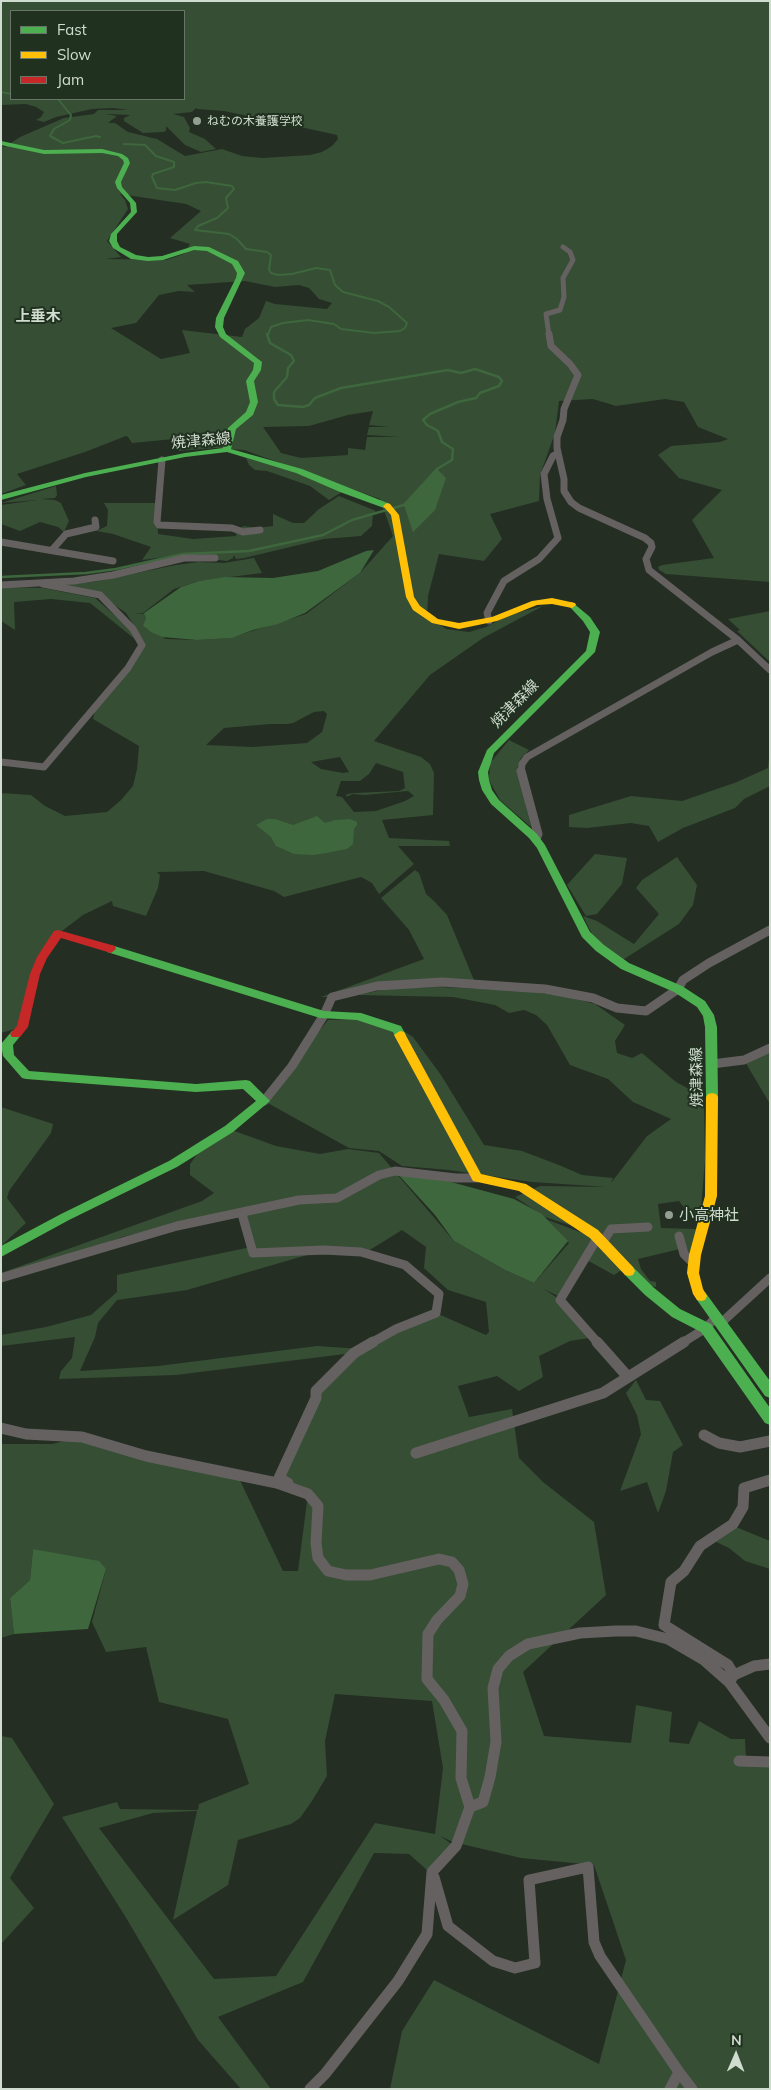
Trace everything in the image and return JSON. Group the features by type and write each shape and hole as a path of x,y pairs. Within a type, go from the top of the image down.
{"street":[{"path":"1,143 44,152 102,151 120,155 128,163 118,182 119,187 133,203 134,212 114,234 113,240 117,248 134,257 148,259 163,258 194,248 209,249 235,263 241,273 240,278 220,318 219,327 223,335 258,362 257,370 250,381 254,402 250,413 232,428 227,450"},
{"path":"563,247 570,252 573,260 563,278 564,297 560,310 546,314 551,346 570,364 578,375 564,409 563,420 557,437 564,491 572,502 598,517 645,538 651,543 652,547 646,559 648,570 738,640 770,670"},
{"name":"焼津森線","path":"1,498 85,474 227,450 299,471 342,490 386,504 395,515 410,598 416,608 435,621 459,626 489,621 535,603 552,601 571,604 579,610 595,632 590,652 490,752 483,772 487,790 496,802 536,839 586,934 600,948 625,966 678,989 701,1004 708,1016 711,1027 713,1124 710,1196 693,1273 697,1290 770,1392"},
{"path":"489,621 487,614 504,581 538,559 558,538 544,486 544,474 554,456 558,453"},
{"path":"162,460 157,522 159,525 232,528 243,532 260,530"},
{"path":"52,550 66,534 96,527 95,520"},
{"path":"1,542 113,561"},
{"path":"1,585 43,584 113,575 184,558 215,558"},
{"path":"1,762 44,767 128,668 142,645 132,629 100,595 43,584"},
{"path":"536,839 538,834 521,774 522,764 527,757 707,655 738,640"},
{"path":"1,1252 64,1217 173,1164 229,1129 264,1101 292,1066 324,1014 332,997 378,986 414,983 467,984 545,989 593,998 617,1008 646,1011 678,989 683,980 709,963 770,930"},
{"path":"264,1101 246,1084 196,1088 26,1075 9,1056 7,1044 22,1027 35,974 42,957 58,934 147,959 324,1014 357,1016 397,1029 477,1178"},
{"path":"712,1064 744,1060 770,1048"},
{"path":"1,1278 177,1226 242,1214 300,1200 337,1198 379,1175 395,1172 456,1178 477,1178 522,1187 600,1240 649,1291 676,1313 706,1328 770,1419"},
{"path":"242,1214 253,1253 324,1250 361,1252 406,1265 439,1294 436,1313 396,1329 354,1353 316,1391 316,1398 279,1478 308,1494 318,1506 316,1543 318,1558 328,1571 346,1575 370,1575 438,1559 452,1562 459,1570 463,1584 460,1596 437,1620 428,1634 428,1679 444,1700 462,1731 461,1778 470,1807 456,1846 432,1872 427,1934 398,1981 325,2074 310,2089"},
{"path":"628,1377 560,1300 600,1240 611,1229 648,1227"},
{"path":"679,1236 684,1254 694,1265"},
{"path":"416,1452 603,1393 718,1320 770,1278"},
{"path":"1,1428 26,1434 82,1437 146,1456 277,1482 308,1494"},
{"path":"704,1435 719,1443 740,1446 770,1441"},
{"path":"731,1679 728,1664 664,1626 671,1582 684,1571 700,1546 733,1524 743,1507 744,1488 770,1480"},
{"path":"470,1807 483,1802 490,1777 496,1742 493,1688 498,1669 509,1656 528,1644 580,1633 636,1631 668,1639 704,1660 731,1679 770,1738"},
{"path":"731,1679 754,1666 770,1664"},
{"path":"739,1761 770,1762"},
{"path":"432,1872 448,1926 493,1961 516,1968 535,1963 529,1880 588,1867 594,1942 600,1956 692,2089"},
{"path":"670,2089 679,2072"}],"shaded area":[{"path":"1,1 770,1 770,582 666,574 659,570 658,567 714,558 692,520 722,490 679,478 658,455 671,446 720,442 728,439 698,427 684,402 665,399 616,406 593,399 559,401 555,433 540,475 539,501 490,514 502,539 484,561 439,554 428,596 427,616 446,629 469,632 486,627 511,614 543,606 483,638 430,675 374,741 421,757 430,764 434,773 433,815 382,820 389,838 449,841 450,846 398,846 414,864 379,894 372,883 361,877 284,897 274,891 204,871 157,872 160,875 158,888 146,916 113,906 112,901 83,915 58,934 35,974 22,1027 1,1033 1,793 31,795 45,806 65,816 107,812 133,786 137,769 139,746 93,719 96,706 145,643 126,613 100,595 63,585 93,582 176,565 199,562 224,563 254,558 262,573 199,581 174,589 143,613 134,613 146,614 145,628 166,639 230,638 306,614 360,573 393,536 380,499 244,450 216,448 179,451 174,439 132,443 126,436 85,452 17,474 26,485 1,494 1,146 5,147 20,137 64,118 94,114 98,110 128,110 113,108 92,109 56,117 44,122 36,120 44,112 26,104 1,105","holes":["196,108 224,111 337,135 338,139 332,146 322,152 310,155 262,158 242,156 222,149 185,156 157,139 128,132 115,123 108,123 117,116 105,114 130,115 124,118 124,121 143,133 163,132 166,131 166,126 185,145 201,152 216,149 205,139 189,132 190,128 184,117 173,114 192,112","120,194 186,204 201,211 170,238 190,244 184,254 166,260 106,259 121,257 107,241 128,209 125,200","245,281 275,287 299,285 309,288 319,299 332,303 327,309 275,304 266,301 259,318 245,329 242,337 182,330 190,353 161,359 111,328 136,323 159,295 179,291 195,292 187,285","373,411 369,425 389,427 369,427 367,435 400,437 367,437 365,450 348,448 348,455 301,458 281,453 263,427 309,426 348,415","324,711 327,714 322,732 307,743 252,747 206,745 224,728 293,723 314,712","340,757 349,772 343,773 321,769 311,762","376,763 403,772 405,788 399,791 347,794 346,797 353,794 365,795 408,791 414,796 376,811 354,812 342,797 336,796 341,781 360,781 369,774"]},
{"path":"246,458 298,473 342,492 329,500 310,486 267,471 255,470 249,465"},
{"path":"437,469 446,478 435,510 413,532 404,505"},
{"path":"56,486 57,495 55,498 41,499 55,500 61,503 69,521 64,532 58,527 40,522 20,531 1,524 1,505 37,500 1,503"},
{"path":"339,496 376,511 373,513 372,526 361,536 324,539 244,558 236,559 234,555 233,558 227,561 180,555 142,560 151,547 113,534 96,531 107,526 108,510 104,503 156,503 158,534 193,539 236,536 237,529 244,526 257,528 273,526 273,514 293,523 304,523 319,509"},
{"path":"374,550 360,573 305,613 278,624 253,630 232,638 197,640 162,637 143,626 146,618 144,613 181,587 199,581 225,577 273,578 318,571 366,551"},
{"path":"1,587 43,588 95,598 135,633 141,644 90,603 51,599 14,602 15,630 1,621"},
{"path":"770,611 770,662 737,631 740,630 728,619"},
{"path":"509,740 529,750 521,758 517,769 531,827 500,800 489,780 490,763"},
{"path":"770,746 770,786 744,799 735,808 683,828 658,842 649,826 631,823 587,828 569,827 569,815 631,796 682,801 737,782 768,768"},
{"path":"317,816 325,823 350,819 357,822 354,829 353,844 347,849 326,853 314,855 294,854 276,846 271,837 256,825 267,819 275,819 293,825"},
{"path":"595,854 627,858 622,884 597,914 586,916 567,885"},
{"path":"677,857 697,885 693,905 679,924 621,961 594,938 583,916 597,921 634,944 659,914 636,888 642,880"},
{"path":"415,870 419,873 426,894 447,915 476,985 402,981 332,997 321,997 424,959 409,930 381,898"},
{"path":"439,987 524,991 564,996 595,1004 625,1025 615,1041 617,1053 632,1058 642,1053 676,1082 702,1096 705,1160 700,1220 693,1219 679,1201 658,1204 661,1228 697,1229 691,1252 684,1254 680,1249 638,1259 641,1269 650,1281 656,1282 656,1287 651,1286 597,1234 545,1217 515,1197 540,1186 607,1187 532,1182 449,1170 402,1166 379,1151 349,1148 264,1101 328,1020 357,1019 399,1028 413,1037 441,1075 484,1145 522,1151 582,1175 613,1178 611,1183 647,1136 671,1119 633,1102 608,1079 570,1065 547,1025 536,1015 524,1010 509,1013 495,1005 453,997 357,995 393,988"},
{"path":"770,1050 770,1104 744,1060"},
{"path":"1,1107 53,1124 51,1133 9,1191 7,1198 26,1223 1,1246"},
{"path":"229,1129 276,1146 320,1154 348,1149 379,1153 454,1241 505,1270 534,1283 569,1243 548,1220 596,1238 623,1269 614,1275 585,1259 560,1297 544,1289 562,1301 595,1337 570,1341 539,1356 543,1377 519,1391 497,1376 458,1386 469,1417 512,1409 519,1458 543,1482 594,1522 606,1595 523,1672 544,1736 631,1743 636,1705 672,1712 669,1742 689,1744 699,1721 731,1739 745,1739 746,1758 770,1763 770,2089 390,2089 402,2031 434,1980 599,2064 626,1960 594,1865 521,1858 453,1842 440,1836 453,1845 428,1871 409,1854 374,1853 303,1982 218,2017 271,2089 241,2089 198,2040 125,1916 62,1817 117,1802 120,1809 198,1810 199,1804 249,1784 228,1719 159,1702 146,1647 106,1652 92,1622 106,1569 33,1549 30,1580 10,1598 14,1634 1,1638 1,1444 52,1444 82,1437 237,1474 283,1571 298,1571 308,1494 279,1478 316,1398 353,1353 176,1375 59,1379 61,1371 72,1358 75,1337 1,1346 1,1335 46,1327 91,1315 117,1292 117,1275 251,1247 242,1210 122,1237 57,1263 1,1280 1,1273 202,1201 214,1193 190,1175 190,1164 201,1149","holes":["402,1230 426,1247 424,1268 448,1290 486,1302 489,1332 486,1335 436,1313 361,1349 317,1346 158,1366 80,1371 95,1337 98,1323 117,1300 187,1290 307,1255 365,1253","335,1694 432,1701 443,1768 435,1834 375,1823 276,1976 214,1979 99,1828 153,1813 197,1811 173,1920 228,1885 238,1840 291,1824 300,1818 327,1776 325,1741"]},
{"path":"395,1171 414,1172 514,1199 542,1214 568,1241 534,1283 505,1270 454,1241 435,1215"},
{"path":"636,1380 646,1400 660,1401 683,1445 673,1452 666,1491 658,1513 647,1482 620,1491 641,1434 637,1415 626,1393"},
{"path":"736,1527 770,1541 770,1569 745,1561 729,1548 716,1542"},
{"path":"33,1549 99,1561 106,1569 88,1629 14,1634 10,1598 30,1580"},
{"path":"1,1736 12,1738 54,1804 10,1878 34,1908 1,1944"}],"waterway":[{"path":"1,92 10,94"},
{"path":"59,100 70,114"},
{"path":"71,115 70,120 54,129 50,136 63,143 96,136 100,137"},
{"path":"124,144 145,145 156,156 174,162 174,167 153,174 152,177 157,188 175,190 196,183 206,182 232,186 234,189 226,198 228,208 217,218 198,226 195,230 229,234 237,239 246,249 267,252 271,255 269,270 271,273 278,275 292,274 316,268 330,270 335,285 343,292 378,301 389,307 407,323 405,328 400,331 374,333 341,329 334,324 308,320 283,323 271,327 268,335"},
{"path":"1,577 86,573 116,569 183,554 249,551 323,535 352,520 404,505 437,469 452,460 453,449 442,442 438,431 427,425 423,420 430,414 458,402 476,398 480,393 499,386 502,381 499,377 475,369 461,373 448,370 341,388 315,398 309,405 303,407 278,405 274,399 274,392 287,377 288,368 294,361 291,355 270,343 267,334"}],"traffic: fast":[{"path":"1,143 44,152 102,151 120,155 126,159 127,163 118,182 119,187 133,203 134,212 114,234 113,241 117,248 134,257 148,259 163,258 194,248 209,249 235,263 241,273 240,278 220,318 219,327 223,335 258,362 257,370 250,381 254,402 250,413 232,428 227,450"},
{"path":"1,498 85,475 185,455 227,450 299,471 387,506"},
{"path":"572,605 587,619 595,632 590,652 490,752 483,772 484,780 487,790 495,802 533,836 541,847 586,934 600,948 625,966 678,989 701,1004 708,1015 711,1027 712,1097"},
{"path":"111,949 324,1015 357,1016 397,1029 400,1035"},
{"path":"1,1252 65,1217 173,1164 229,1129 264,1101 246,1084 196,1088 26,1075 9,1056 7,1044 16,1034"},
{"path":"629,1271 649,1291 676,1313 706,1328 770,1419"},
{"path":"701,1296 770,1392"}],"traffic: slow":[{"path":"387,506 395,515 410,597 416,608 435,621 459,626 494,619 535,603 552,601 572,605"},
{"path":"400,1035 477,1178 522,1187 594,1234 629,1271"},
{"path":"701,1296 697,1290 693,1273 695,1255 711,1196 712,1097"}],"traffic: jam":[{"path":"16,1034 22,1027 35,974 42,957 58,934 111,949"}],"place":[{"name":"ねむの木養護学校","path":"197,121"},
{"name":"小高神社","path":"669,1215"}],"district":[{"name":"上垂木","path":"38,316"}]}
